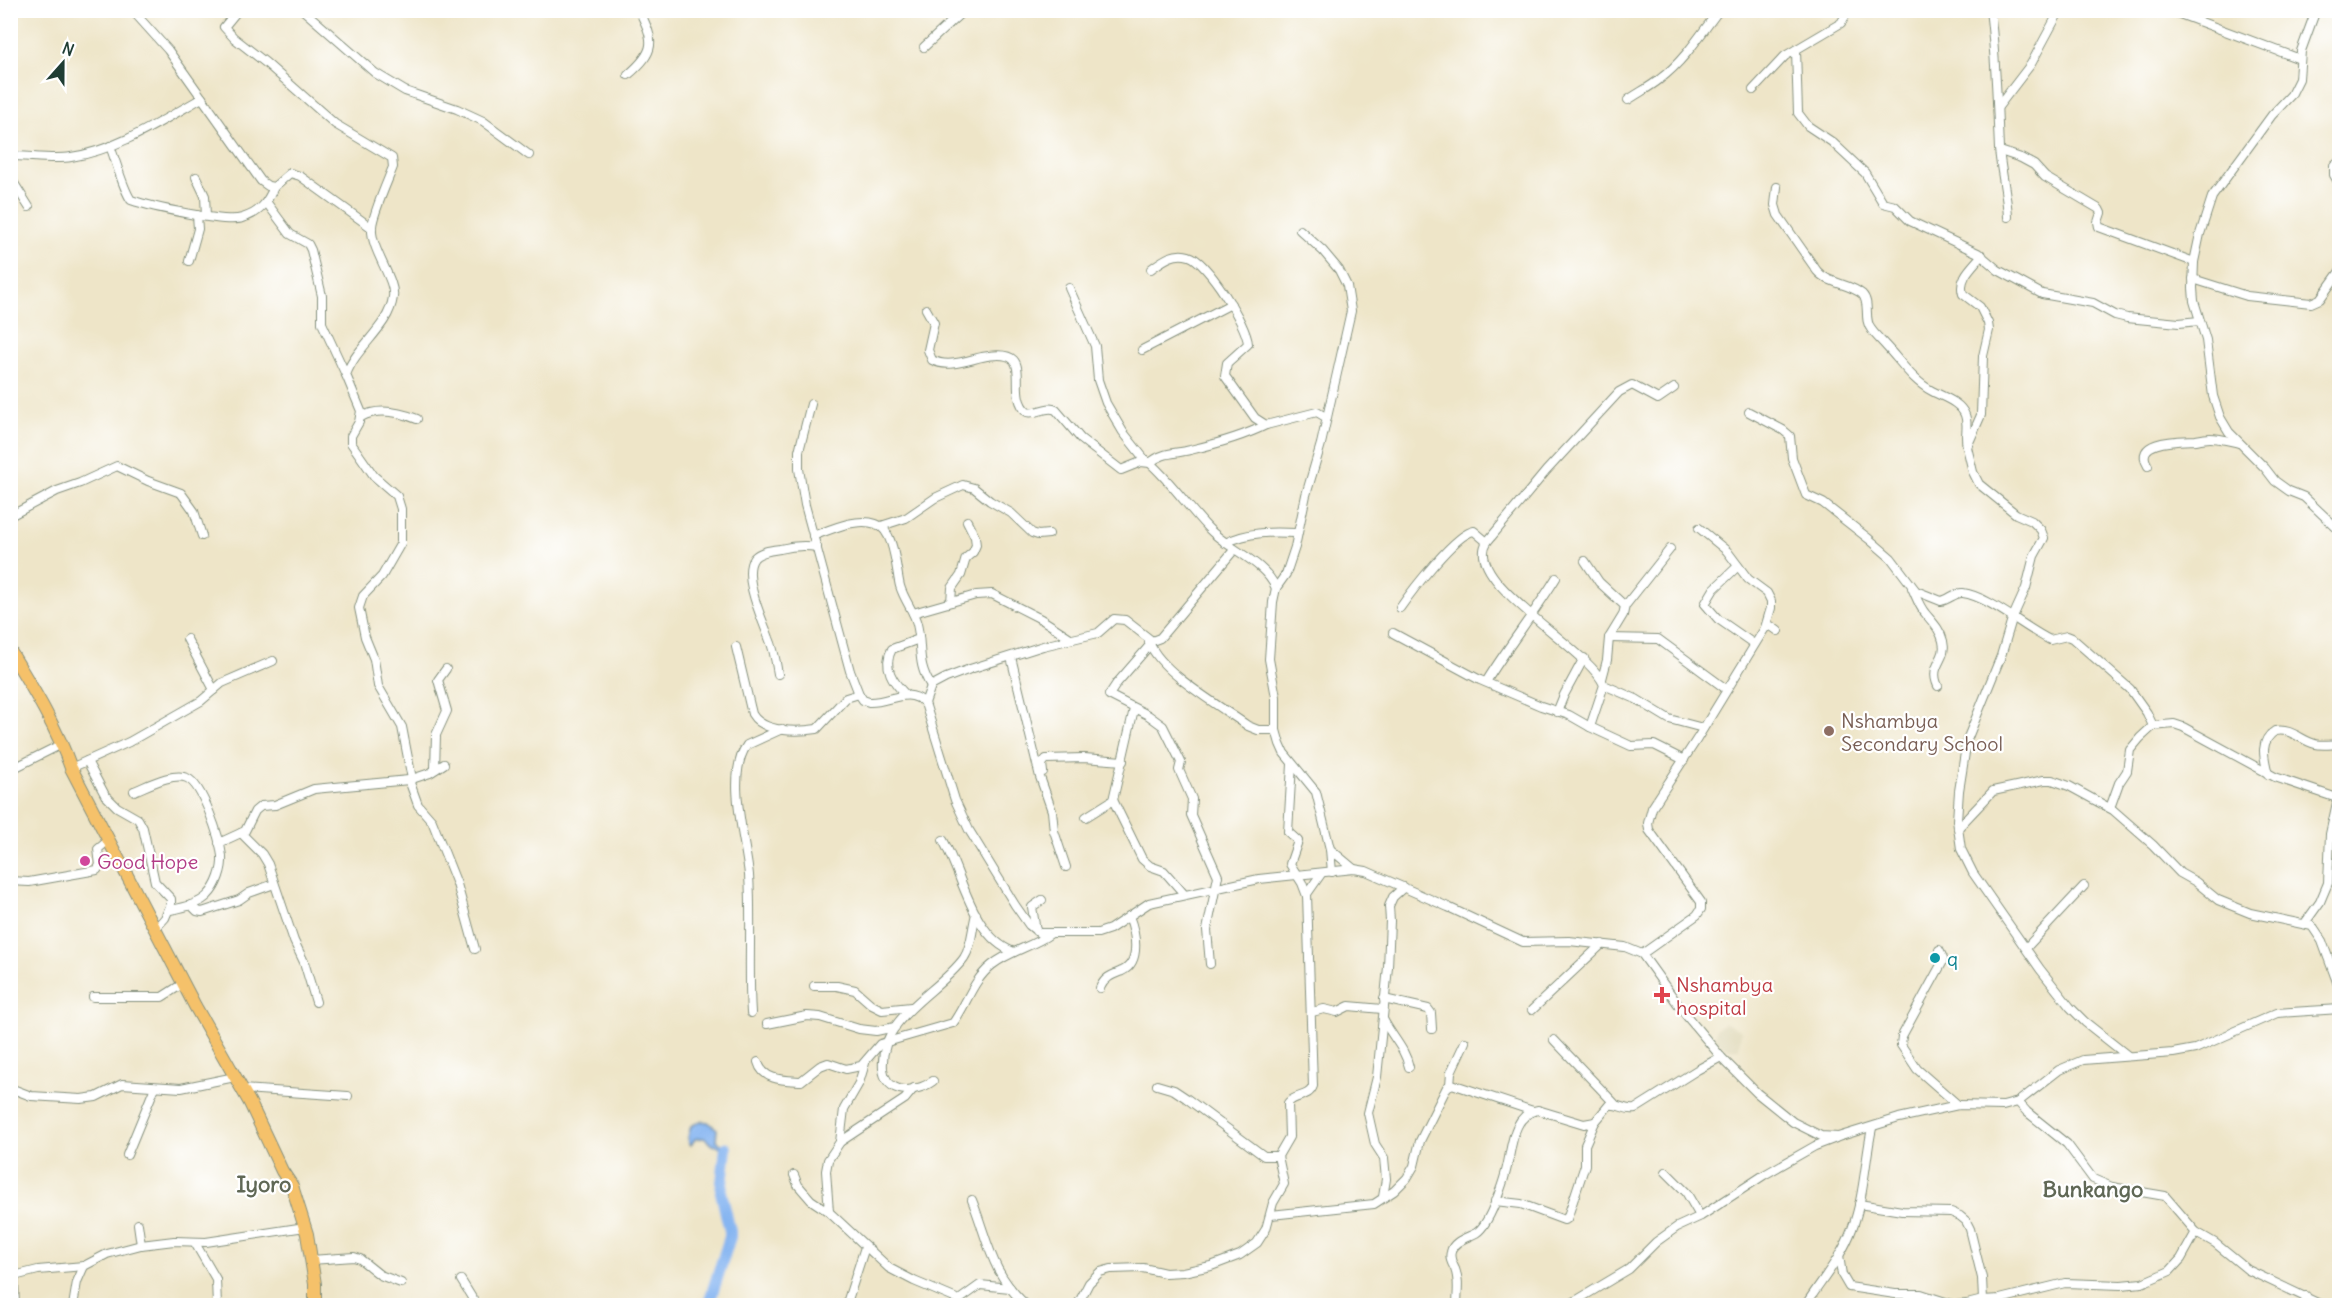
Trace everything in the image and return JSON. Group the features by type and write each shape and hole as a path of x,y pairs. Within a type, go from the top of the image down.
{"highway":[{"path":"10,651 14,666 62,744 71,768 242,1089 282,1171 292,1186 305,1227 312,1260 315,1305"}],"street":[{"path":"132,10 168,50 261,181 274,187"},
{"path":"238,10 225,23 226,31 335,124 392,158 393,167 372,228 381,263 393,287 393,299 380,326 351,362 346,375"},
{"path":"303,10 388,82 422,98 457,109 483,121 528,155"},
{"path":"628,75 644,62 651,49 649,33 639,10"},
{"path":"924,47 964,10"},
{"path":"1628,99 1660,79 1692,46 1719,10"},
{"path":"1753,90 1785,57 1841,23 1850,10"},
{"path":"1990,10 2000,151 2007,192 2008,217"},
{"path":"1998,108 2031,64 2060,10"},
{"path":"2169,10 2300,59"},
{"path":"2316,10 2300,59 2299,79 2291,95 2272,115 2211,197 2200,234 2193,279 2194,300 2206,340 2213,396 2220,417 2239,443 2275,481 2289,491 2304,497 2340,531"},
{"path":"1796,50 1798,113 1802,119 1833,142 1865,173 1883,203 1895,206 1910,221 1982,255 1998,270 2042,294 2093,303 2115,315 2127,318 2179,323 2199,321"},
{"path":"10,156 71,158 110,146 202,98"},
{"path":"110,146 131,200 177,212 242,219 267,203 274,187 290,173 300,176 372,228"},
{"path":"2000,151 2034,165 2044,177 2098,209 2101,213 2098,222 2100,227 2194,262"},
{"path":"2340,161 2333,170 2340,185"},
{"path":"10,177 29,207"},
{"path":"196,177 205,196 206,216"},
{"path":"1777,187 1775,205 1778,215 1817,271 1822,277 1844,284 1862,295 1867,306 1869,327 1908,372 1927,389 1958,405 1963,411 1966,417 1965,438 1973,471 1979,484 2016,514 2037,525 2044,538 2034,556 2026,588 2012,619 2001,656 1967,740 1959,791 1958,828 1961,849 1966,861 2026,948 2070,1007 2128,1056"},
{"path":"267,203 290,234 310,246 322,296 322,323 361,411 361,417 351,436 351,443 374,476 397,496 401,509 401,543 382,576 363,596 358,608 365,637 374,659 378,686 402,728 410,780 418,805 432,821 457,884 475,949"},
{"path":"189,261 198,229 197,215"},
{"path":"1300,230 1323,251 1339,270 1347,286 1352,311 1291,561 1276,588 1269,652 1276,697 1276,730 1284,753 1316,792 1330,849 1332,872"},
{"path":"1150,269 1166,258 1176,255 1192,257 1203,267 1231,304 1248,340 1246,347 1227,363 1225,376 1256,418 1266,425"},
{"path":"1967,447 1981,415 1983,356 1989,330 1980,307 1963,294 1961,284 1966,274 1982,255"},
{"path":"2193,279 2247,296 2311,303 2320,299 2340,271"},
{"path":"1069,288 1095,346 1098,380 1106,403 1123,432 1210,530 1234,550 1262,567 1270,575 1276,588"},
{"path":"1142,350 1231,304"},
{"path":"926,309 934,323 928,350 932,360 946,364 994,355 1007,356 1016,364 1021,404 1027,412 1034,413 1050,408 1056,410 1082,439 1121,470 1165,454 1183,452 1220,442 1266,425 1317,412 1331,399"},
{"path":"1674,388 1658,399 1632,385 1619,392 1546,471 1482,551 1490,570 1508,595 1584,658 1603,682 1669,719 1703,728"},
{"path":"811,404 798,461 805,505 841,643 859,694 863,700 874,702 906,695 920,698 925,703 955,800 969,830 1015,905 1037,932 1098,933 1149,903 1215,888 1298,874 1321,874 1354,869 1375,874 1523,942 1557,940 1602,944 1625,947 1642,954 1690,1021 1721,1057 1757,1093 1793,1122 1821,1136 1838,1137"},
{"path":"361,417 373,412 405,415 417,419"},
{"path":"1317,412 1327,418"},
{"path":"1749,412 1784,430 1790,436 1792,458 1806,495 1823,503 1891,558 1916,591 1941,601 1963,593 1990,603 2012,619 2050,640 2067,636 2075,640 2109,673 2130,689 2153,726"},
{"path":"2148,466 2146,454 2150,448 2159,443 2211,438 2239,443"},
{"path":"10,516 57,491 117,466 181,492 195,511 202,536"},
{"path":"813,536 845,525 859,523 881,526 906,518 935,498 963,485 974,488 990,501 1011,513 1032,532 1038,535 1048,534"},
{"path":"951,602 952,588 961,575 966,558 973,552 976,545 975,537 966,521"},
{"path":"881,526 894,554 900,584 916,622 921,665 931,687"},
{"path":"1642,954 1697,915 1701,909 1701,902 1649,830 1648,823 1652,808 1684,760 1764,628 1771,608 1770,597 1748,579 1726,551 1699,528"},
{"path":"1225,543 1260,531 1298,533"},
{"path":"1400,608 1426,573 1465,534 1474,531 1487,542"},
{"path":"778,674 769,638 756,606 752,584 752,562 757,555 769,551 790,547 817,547"},
{"path":"1590,727 1603,682 1609,638 1623,615 1624,606 1670,549"},
{"path":"1210,964 1207,930 1218,879 1217,872 1191,815 1191,796 1179,770 1181,762 1168,734 1156,720 1110,697 1109,694 1149,642 1160,638 1234,550"},
{"path":"1586,561 1599,582 1624,606"},
{"path":"1738,566 1714,590 1705,604 1718,619 1754,644"},
{"path":"1486,682 1508,646 1542,603 1556,578"},
{"path":"1912,586 1921,607 1936,625 1943,641 1944,652 1935,670 1934,678 1938,686"},
{"path":"913,613 976,595 992,594 1041,619 1072,639"},
{"path":"925,703 931,687 958,673 1098,633 1117,619 1125,620 1149,642 1170,671 1248,726 1258,730 1276,730"},
{"path":"1764,628 1771,626 1778,631"},
{"path":"1393,633 1486,682 1569,715 1631,746 1654,745 1684,760"},
{"path":"1609,638 1658,639 1726,689"},
{"path":"187,639 214,690"},
{"path":"906,695 891,676 889,656 892,649 919,639"},
{"path":"736,647 752,714 756,721 764,726 782,729 817,729 846,698 859,694"},
{"path":"1011,657 1042,782 1052,811 1054,831 1066,867"},
{"path":"1557,712 1584,658"},
{"path":"71,768 157,727 173,715 201,701 222,683 273,661"},
{"path":"435,769 436,735 447,711 438,680 446,669"},
{"path":"1134,709 1113,800 1142,859 1150,866 1164,871 1184,894"},
{"path":"2110,808 2119,783 2127,771 2130,750 2153,726 2174,724 2268,774 2306,789 2339,798 2331,834 2328,884 2320,902 2305,923"},
{"path":"751,1013 748,874 740,825 738,770 747,745 782,729"},
{"path":"2268,774 2264,745 2267,738 2275,731 2292,732 2319,745 2340,744"},
{"path":"10,770 62,744"},
{"path":"1042,782 1042,764 1046,759 1084,758 1123,761"},
{"path":"87,761 105,795 117,807 138,819 143,828 153,876 161,891 171,899 170,910 155,929"},
{"path":"219,843 241,833 249,825 255,811 261,806 274,805 314,789 410,780 428,774 444,764"},
{"path":"1077,1305 1089,1283 1100,1272 1111,1269 1143,1268 1165,1273 1183,1272 1211,1266 1240,1255 1257,1242 1266,1229 1274,1203 1284,1184 1278,1156 1288,1137 1288,1103 1291,1099 1309,1093 1313,1086 1307,899 1305,888 1290,864 1298,841 1288,832 1292,764"},
{"path":"134,791 171,778 180,776 188,778 207,807 219,843 222,857 219,875 208,895 191,904 170,910"},
{"path":"1958,828 1993,791 2044,780 2069,786 2110,808 2153,845 2180,873 2196,882 2218,900 2250,913 2312,926 2318,932 2340,990"},
{"path":"1086,817 1113,800"},
{"path":"241,833 264,856 294,941 304,962 316,1002"},
{"path":"10,881 29,882 97,870 100,865 98,849 109,840"},
{"path":"943,840 976,914 990,938 1003,948 1014,952"},
{"path":"1330,849 1354,869"},
{"path":"1307,899 1310,887 1321,874"},
{"path":"191,904 197,911 202,912 238,900 249,893 274,884"},
{"path":"2026,948 2084,886"},
{"path":"1383,1197 1386,1179 1384,1158 1375,1144 1368,1118 1377,1077 1390,942 1389,906 1393,897 1404,887"},
{"path":"1037,932 1032,907 1042,900"},
{"path":"933,1081 914,1089 897,1088 887,1082 883,1075 882,1060 888,1040 911,1007 937,986 963,959 969,946 976,914"},
{"path":"1100,988 1105,979 1122,971 1131,960 1136,940 1129,916"},
{"path":"840,1142 844,1109 859,1083 865,1063 876,1047 888,1040 953,1023 972,987 993,963 1039,942 1050,934"},
{"path":"1532,1010 1602,944"},
{"path":"1939,950 1944,958 1942,963 1902,1036 1901,1045 1917,1069 1958,1105"},
{"path":"93,997 162,997 184,983"},
{"path":"814,986 837,986 855,990 872,1005 882,1010 911,1007"},
{"path":"1384,999 1428,1009 1431,1013 1432,1029"},
{"path":"1312,1012 1322,1009 1337,1011 1348,1006 1382,1009"},
{"path":"1567,1305 1629,1269 1662,1238 1764,1175 1815,1146 1838,1137 1899,1118 1958,1105 2004,1106 2018,1102 2059,1070 2083,1060 2173,1053 2195,1049 2277,1013 2311,1009 2340,1009"},
{"path":"767,1024 807,1016 820,1017 859,1029 895,1028"},
{"path":"1382,1018 1393,1038 1406,1052 1409,1067"},
{"path":"1554,1040 1614,1103 1625,1109 1635,1109 1721,1057"},
{"path":"1271,1215 1374,1204 1400,1186 1414,1166 1420,1141 1450,1085 1451,1072 1465,1042"},
{"path":"758,1062 760,1070 766,1075 801,1081 825,1064 831,1063 850,1069 865,1063"},
{"path":"10,1088 31,1096 81,1099 96,1097 122,1084 189,1087 235,1077"},
{"path":"1450,1085 1455,1084 1533,1111 1543,1111 1584,1124 1595,1122"},
{"path":"1157,1085 1174,1090 1264,1156 1278,1156"},
{"path":"127,1155 155,1087"},
{"path":"242,1089 348,1096"},
{"path":"829,1212 826,1171 828,1160 840,1142 866,1127 905,1099 914,1089"},
{"path":"2018,1102 2067,1144 2093,1179 2112,1187 2165,1197 2196,1232 2215,1243 2248,1270 2324,1305"},
{"path":"1495,1201 1521,1204 1564,1220 1567,1219 1585,1168 1585,1145 1595,1122 1606,1107 1614,1103"},
{"path":"1457,1305 1458,1279 1451,1262 1451,1250 1456,1243 1480,1230 1495,1201 1507,1168 1513,1136 1520,1123 1533,1111"},
{"path":"1805,1305 1839,1255 1852,1230 1859,1204 1872,1128"},
{"path":"1666,1172 1686,1192 1700,1216"},
{"path":"794,1175 798,1185 811,1200 829,1212 865,1247 903,1276 955,1299 962,1299 980,1285 1010,1288"},
{"path":"972,1200 992,1260 1017,1301 1027,1305"},
{"path":"1859,1204 1902,1210 1951,1212 1960,1216 1970,1229 1982,1278 1983,1300"},
{"path":"138,1224 141,1245"},
{"path":"15,1305 12,1276 38,1270 84,1266 106,1254 141,1245 174,1241 195,1243 305,1227"},
{"path":"1839,1255 1842,1275 1849,1287 1895,1294 1926,1295 1955,1305 2000,1299 2065,1283 2121,1285 2142,1283 2170,1271 2181,1259 2196,1232"},
{"path":"195,1243 216,1279 217,1305"},
{"path":"846,1305 865,1247"},
{"path":"312,1260 354,1257 380,1275 400,1283"},
{"path":"73,1305 76,1282 84,1266"},
{"path":"461,1280 477,1305"},
{"path":"2305,1305 2306,1296"}],"shaded area":[{"path":"1725,1023 1741,1030 1739,1048 1728,1049 1715,1039 1716,1029"}],"water":[{"path":"701,1121 708,1122 717,1129 716,1140 726,1148 713,1145 704,1138 695,1139 691,1145 689,1144 691,1126"}],"waterway":[{"path":"708,1306 730,1237 721,1192 726,1148"}],"place":[{"name":"Nshambya Secondary School","path":"1829,731"},
{"name":"Good Hope","path":"85,861"},
{"name":"q","path":"1935,958"},
{"name":"Nshambya hospital","path":"1662,995"}],"district":[{"name":"Iyoro","path":"264,1184"},
{"name":"Bunkango","path":"2093,1189"}]}
